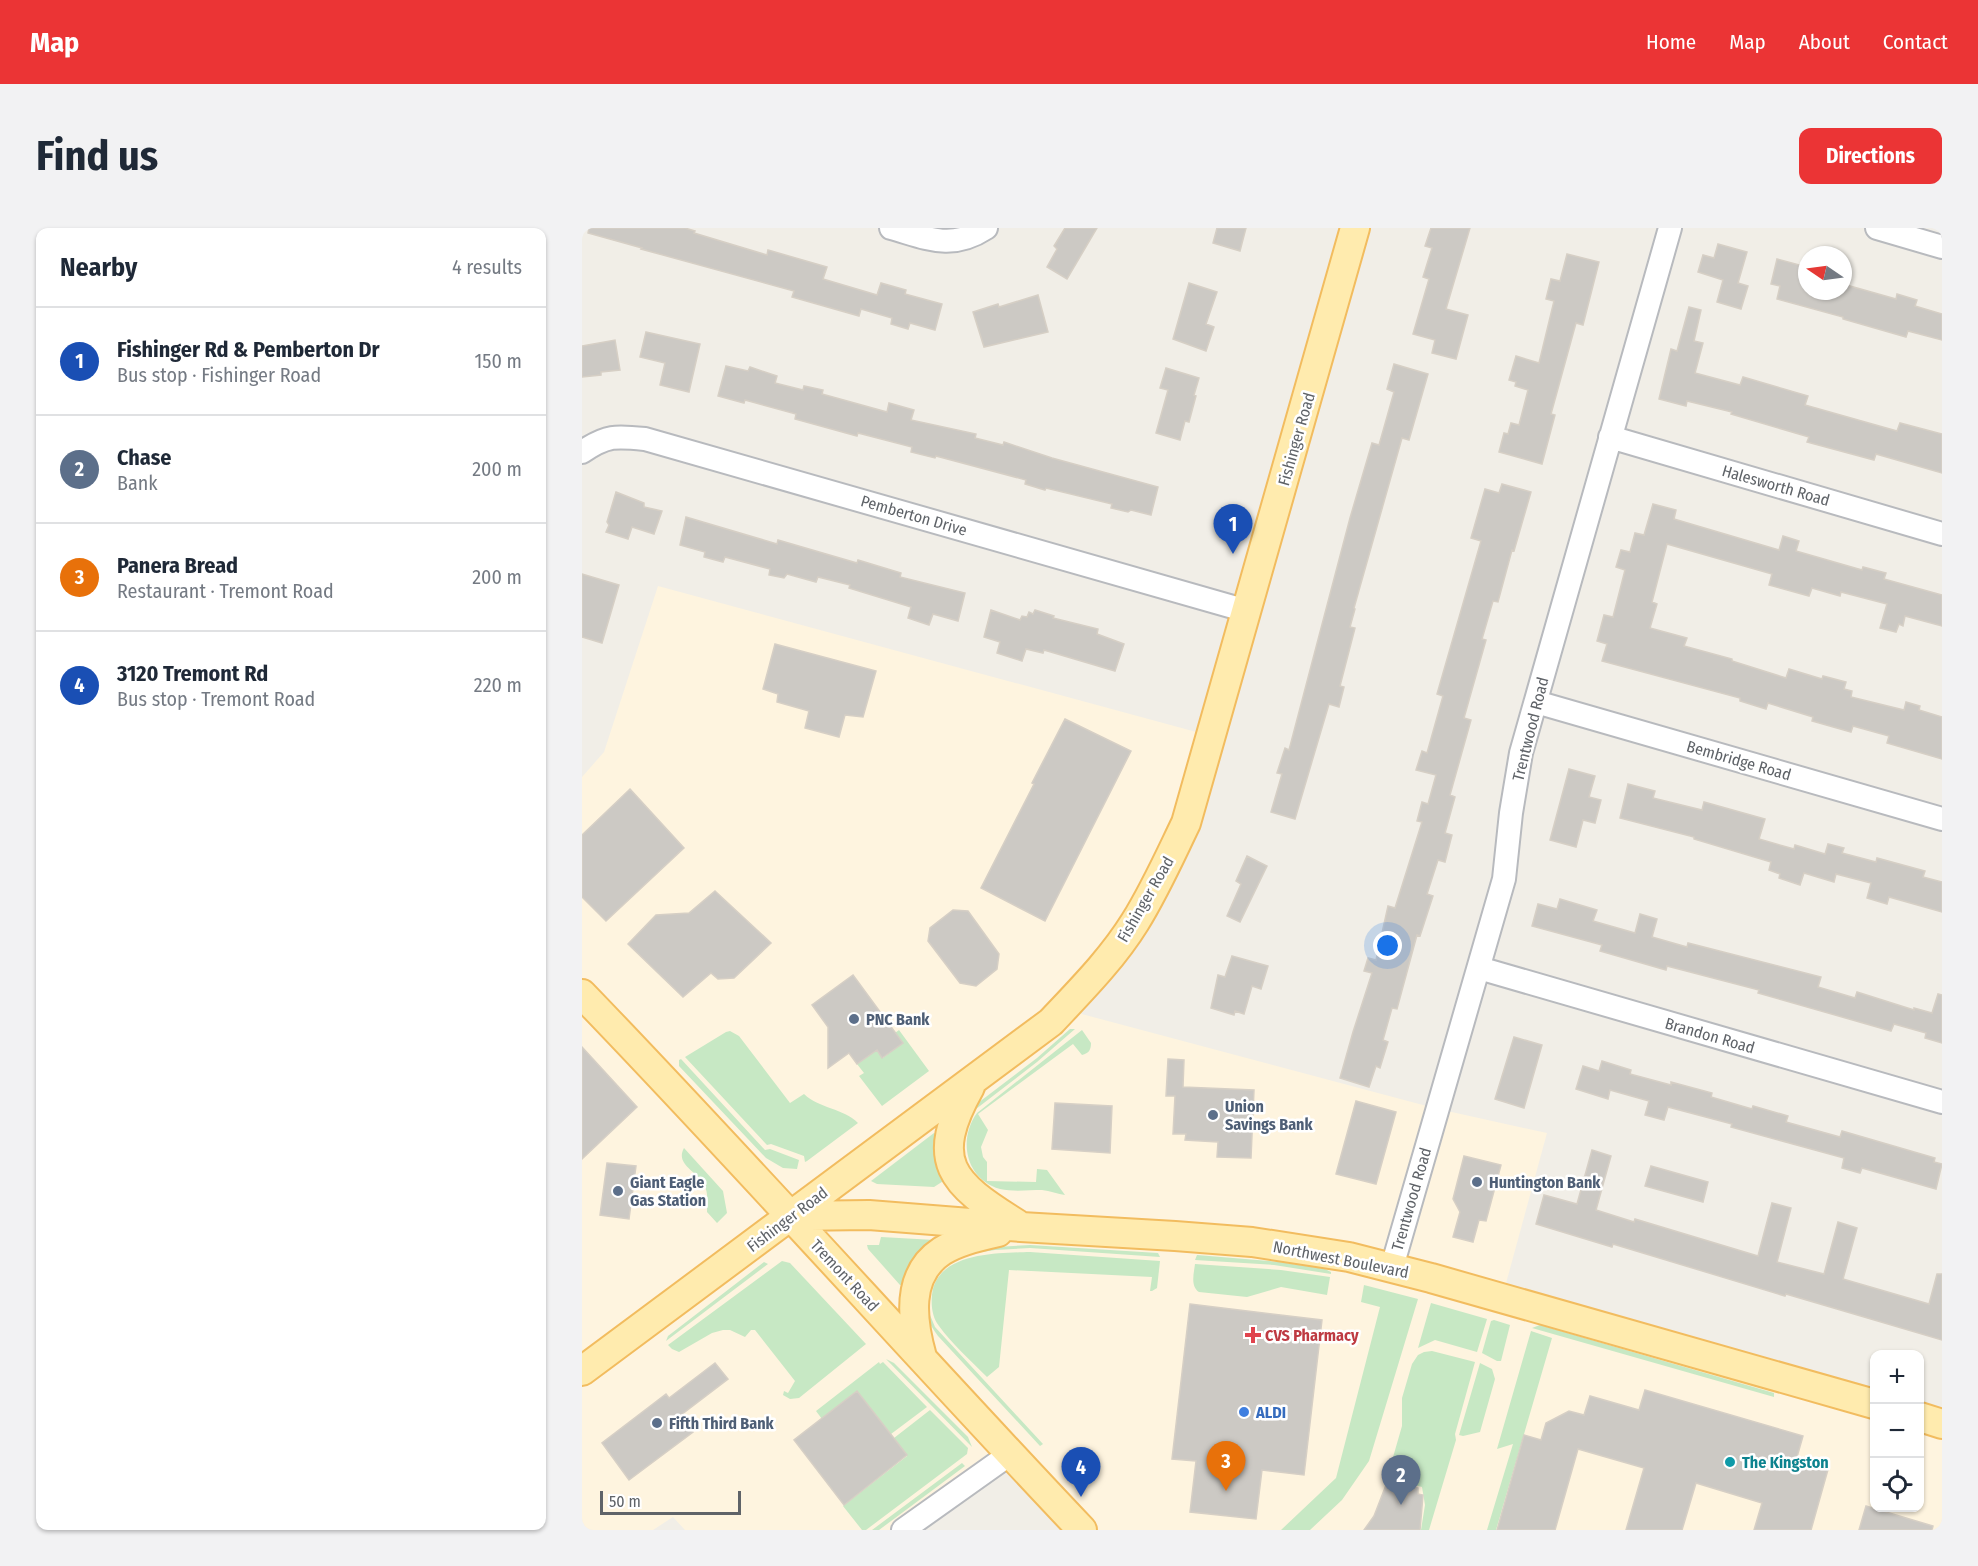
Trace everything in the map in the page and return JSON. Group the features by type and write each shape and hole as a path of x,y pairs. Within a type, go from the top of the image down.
{"main road":[{"name":"Fishinger Road","path":"582,1371 1051,1022 1097,974 1134,923 1164,870 1186,823 1355,228"},
{"name":"Tremont Road","path":"582,994 1082,1530"},
{"path":"973,1081 951,1126 950,1159 959,1180 975,1196 1021,1227"},
{"name":"Northwest Boulevard","path":"791,1216 868,1215 1252,1242 1349,1257 1392,1267 1870,1403"},
{"path":"923,1359 915,1334 913,1316 914,1298 927,1265 940,1252 958,1243 1021,1227"},
{"path":"1924,1418 1942,1424"}],"street":[{"path":"891,228 947,242 980,232"},
{"name":"Trentwood Road","path":"1392,1267 1504,879 1511,813 1521,753 1670,228"},
{"path":"1877,228 1942,247"},
{"name":"Pemberton Drive","path":"582,452 597,442 617,436 645,439 1247,610"},
{"name":"Halesworth Road","path":"1610,437 1942,534"},
{"name":"Bembridge Road","path":"1536,702 1942,819"},
{"name":"Brandon Road","path":"1479,968 1942,1102"},
{"path":"903,1530 1010,1454"}],"shaded area":[{"path":"658,586 1211,736 1186,823 1063,1009 1438,1109 1547,1133 1502,1298 1870,1403 1870,1512 1924,1512 1924,1418 1942,1424 1942,1530 1082,1530 1010,1454 903,1530 685,1530 673,1517 653,1530 582,1530 582,777 604,752"}],"green space":[{"path":"1070,1029 1075,1029 976,1109 970,1117 962,1141 964,1158 972,1175 967,1176 959,1157 958,1140 959,1131 967,1115 974,1106 1037,1058"},
{"path":"899,1030 929,1071 882,1106 859,1076 864,1073 857,1064 877,1050 883,1058 902,1043 895,1033"},
{"path":"1082,1030 1091,1043 1088,1052 1082,1055 1073,1044 978,1114 988,1130 981,1147 983,1157 987,1162 987,1181 1036,1182 1037,1169 1047,1170 1065,1195 1042,1190 1005,1190 988,1184 979,1177 968,1157 968,1134 977,1113"},
{"path":"730,1031 739,1036 790,1103 804,1094 858,1123 805,1162 804,1156 771,1144 767,1145 685,1057"},
{"path":"681,1059 765,1150 770,1149 799,1160 797,1169 783,1168 766,1158 679,1066"},
{"path":"934,1133 938,1135 948,1178 934,1187 877,1184 871,1181"},
{"path":"684,1148 723,1191 727,1213 717,1223 707,1212 705,1186 682,1159"},
{"path":"881,1237 935,1240 908,1285 900,1285 868,1249 867,1245 879,1245"},
{"path":"1030,1245 1158,1253 1160,1257 1030,1248 962,1255 939,1265 978,1248"},
{"path":"1030,1252 1160,1261 1157,1288 1150,1291 1152,1277 1009,1270 999,1367 987,1377 944,1333 933,1315 932,1295 936,1281 945,1270 971,1258 1002,1253"},
{"path":"1197,1255 1280,1262 1325,1269 1331,1274 1274,1265 1195,1260"},
{"path":"782,1261 790,1263 866,1344 799,1398 790,1399 783,1395 784,1391 788,1393 795,1381 755,1330 751,1330 745,1337 730,1330 712,1333 679,1352 668,1345"},
{"path":"764,1262 768,1264 666,1341 668,1336"},
{"path":"1195,1264 1281,1270 1330,1277 1327,1295 1281,1287 1247,1297 1199,1292 1194,1286"},
{"path":"1364,1285 1418,1299 1369,1461 1342,1500 1310,1530 1281,1530 1336,1478 1380,1307 1361,1302"},
{"path":"928,1301 935,1327 1043,1444 1040,1446 938,1336 927,1315"},
{"path":"1431,1303 1487,1319 1477,1352 1435,1340 1418,1348"},
{"path":"1491,1321 1510,1325 1501,1361 1482,1353"},
{"path":"1540,1325 1774,1393 1774,1397 1532,1328"},
{"path":"1531,1331 1552,1338 1496,1530 1487,1530 1513,1444 1497,1449"},
{"path":"1432,1351 1475,1362 1455,1434 1456,1440 1429,1530 1421,1530 1425,1505 1422,1487 1387,1478 1402,1426 1402,1398 1412,1364 1418,1355"},
{"path":"886,1359 894,1363 968,1437 972,1447"},
{"path":"879,1362 880,1364 883,1362 927,1407 891,1434 857,1391 822,1419 816,1411"},
{"path":"1480,1363 1492,1369 1495,1379 1480,1432 1459,1435"},
{"path":"930,1410 968,1448 967,1454 866,1530 862,1530 843,1506 907,1456 894,1438"},
{"path":"962,1463 965,1466 879,1530 872,1530"}],"building":[{"path":"589,228 685,228 695,231 694,233 767,255 768,250 827,267 823,279 877,295 881,283 906,290 905,294 942,304 935,330 910,323 908,329 891,324 892,318 861,309 859,316 792,297 794,291 588,233"},
{"path":"1065,228 1097,228 1067,279 1047,267 1057,249 1054,246"},
{"path":"1217,228 1246,228 1240,251 1213,243"},
{"path":"1431,228 1470,228 1446,309 1468,315 1456,359 1432,353 1435,340 1413,334 1429,279 1423,277 1432,248 1425,246"},
{"path":"1718,244 1747,252 1738,283 1748,286 1741,309 1717,302 1723,280 1698,272 1703,255 1714,258"},
{"path":"1567,254 1599,262 1583,325 1576,323 1551,414 1555,415 1542,464 1499,452 1504,433 1508,434 1511,423 1519,425 1528,390 1515,386 1516,382 1509,380 1516,356 1539,363 1554,301 1546,299 1551,279 1560,281"},
{"path":"1777,259 1798,265 1798,300 1852,300 1852,287 1896,299 1897,294 1917,300 1915,306 1942,314 1942,340 1908,331 1906,337 1777,299 1780,286 1771,284"},
{"path":"1189,283 1217,292 1206,324 1214,327 1206,351 1173,339"},
{"path":"1038,295 1048,332 984,347 973,312"},
{"path":"1689,307 1701,310 1694,341 1703,343 1695,373 1740,385 1743,377 1808,396 1805,405 1897,431 1900,423 1942,434 1942,473 1876,454 1874,460 1807,442 1809,437 1731,414 1732,412 1687,401 1686,406 1659,399 1671,349 1677,351"},
{"path":"646,332 700,344 689,392 660,385 665,363 640,357"},
{"path":"615,340 620,370 582,377 582,346"},
{"path":"1394,364 1428,374 1409,440 1402,438 1354,608 1350,627 1355,628 1340,686 1344,687 1339,707 1329,704 1295,819 1271,812 1282,774 1277,773 1285,748 1289,750 1372,443 1379,445 1394,392 1387,389"},
{"path":"726,366 748,371 750,367 777,376 775,383 803,390 804,386 823,390 822,394 887,412 889,403 914,410 911,420 976,434 975,438 1003,445 1004,442 1052,458 1158,487 1151,515 1111,508 1112,504 1046,488 1045,490 1025,484 1026,480 936,456 935,458 911,452 912,447 858,433 857,436 795,419 796,414 745,400 744,403 718,396"},
{"path":"1166,368 1199,378 1189,422 1185,421 1180,440 1156,433 1168,390 1160,388"},
{"path":"1502,484 1531,492 1498,602 1493,601 1482,639 1486,640 1464,718 1471,720 1450,795 1455,797 1445,833 1452,835 1445,862 1438,860 1427,894 1433,896 1420,936 1417,935 1397,1009 1392,1008 1383,1040 1388,1042 1380,1068 1376,1066 1369,1087 1340,1078 1372,973 1364,971 1368,958 1376,960 1388,906 1395,908 1422,822 1417,821 1422,802 1428,804 1436,775 1416,770 1422,751 1427,753 1443,696 1437,694 1481,541 1471,538 1485,489 1499,493"},
{"path":"616,492 644,503 644,507 662,511 654,534 632,527 628,539 606,532"},
{"path":"1653,504 1676,510 1674,519 1779,550 1783,536 1799,541 1796,551 1862,570 1863,567 1886,573 1884,579 1942,595 1942,626 1905,616 1903,626 1899,624 1896,632 1880,628 1887,604 1841,592 1840,596 1812,588 1809,596 1769,585 1772,574 1667,544 1652,602 1657,604 1650,628 1687,638 1684,646 1732,659 1732,661 1786,678 1789,669 1822,679 1823,676 1846,682 1844,689 1852,691 1851,697 1904,710 1906,702 1920,706 1919,710 1942,717 1942,759 1887,743 1889,736 1853,726 1851,732 1812,721 1813,717 1768,703 1766,709 1740,701 1740,698 1602,661 1607,644 1597,641 1604,615 1613,617 1625,570 1616,567 1621,550 1630,552 1635,533 1644,535"},
{"path":"686,517 777,544 778,540 857,563 858,560 901,573 900,577 965,593 958,621 933,614 929,625 908,618 911,607 849,588 850,585 818,577 816,582 787,574 784,578 769,575 770,569 725,557 723,562 704,557 705,552 680,545"},
{"path":"582,574 619,585 602,643 582,637"},
{"path":"991,610 1020,620 1022,616 1027,617 1029,612 1033,614 1035,610 1054,616 1053,618 1098,629 1097,634 1124,644 1115,671 1044,650 1043,653 1026,649 1022,661 997,653 1000,642 984,637"},
{"path":"775,644 876,671 863,717 845,715 839,737 805,728 809,711 777,702 778,694 763,689"},
{"path":"1065,719 1131,751 1045,921 981,888"},
{"path":"1569,769 1595,776 1589,797 1601,800 1595,823 1583,820 1576,847 1550,840"},
{"path":"1628,784 1655,791 1653,798 1702,810 1704,802 1765,819 1759,839 1794,849 1795,845 1825,854 1828,844 1844,848 1842,853 1876,862 1877,858 1925,871 1923,877 1942,882 1942,912 1889,897 1887,904 1867,898 1871,883 1836,874 1834,882 1804,873 1800,885 1779,878 1780,874 1769,870 1771,862 1694,839 1694,837 1620,818"},
{"path":"630,789 684,848 606,921 582,897 582,835"},
{"path":"1247,856 1267,866 1240,922 1227,916 1241,884 1236,881"},
{"path":"715,891 771,943 734,978 718,979 711,973 683,997 628,944 656,915 689,913"},
{"path":"1560,899 1597,910 1593,921 1635,933 1640,914 1657,919 1652,937 1687,947 1688,943 1821,977 1818,987 1855,998 1857,992 1914,1010 1914,1008 1932,1013 1938,994 1942,995 1942,1043 1925,1038 1926,1033 1894,1024 1891,1031 1758,993 1759,990 1667,966 1666,970 1600,951 1602,945 1532,926 1538,904 1557,909"},
{"path":"953,910 968,911 999,954 997,969 976,986 960,983 928,941 930,928"},
{"path":"1232,956 1268,966 1261,989 1252,986 1244,1014 1235,1011 1234,1015 1211,1008 1218,975 1225,977"},
{"name":"PNC Bank","path":"853,975 903,1043 882,1058 877,1050 857,1064 849,1053 828,1068 828,1027 812,1005"},
{"path":"1514,1037 1542,1045 1524,1108 1495,1099"},
{"path":"582,1047 637,1107 582,1159"},
{"name":"Union Savings Bank","path":"1168,1059 1184,1060 1183,1087 1254,1090 1251,1158 1217,1157 1218,1142 1185,1140 1186,1134 1173,1134 1175,1096 1166,1096"},
{"path":"1602,1061 1631,1070 1630,1074 1671,1085 1671,1082 1712,1093 1711,1097 1752,1109 1753,1106 1788,1116 1786,1122 1840,1137 1842,1131 1935,1158 1934,1162 1942,1164 1936,1189 1862,1168 1860,1173 1842,1168 1844,1158 1668,1107 1664,1120 1645,1115 1649,1101 1610,1090 1608,1099 1576,1089 1583,1066 1599,1071"},
{"path":"1356,1101 1396,1112 1376,1184 1336,1174"},
{"path":"1055,1103 1112,1106 1110,1153 1052,1149"},
{"path":"1592,1150 1611,1156 1596,1210 1634,1222 1635,1219 1758,1256 1772,1203 1791,1208 1777,1262 1824,1274 1838,1222 1857,1228 1843,1279 1929,1304 1937,1274 1942,1274 1942,1340 1613,1244 1612,1247 1536,1224 1544,1195 1577,1204"},
{"name":"Huntington Bank","path":"1464,1156 1501,1165 1486,1221 1479,1220 1473,1242 1453,1237 1460,1212 1453,1199"},
{"name":"Giant Eagle Gas Station","path":"607,1163 636,1166 629,1219 600,1215"},
{"path":"1651,1166 1708,1182 1703,1202 1645,1186"},
{"name":"ALDI","path":"1190,1304 1322,1320 1304,1475 1262,1470 1256,1519 1190,1512 1196,1461 1172,1459"},
{"name":"Fifth Third Bank","path":"715,1363 728,1379 681,1415 693,1432 629,1480 602,1443 666,1394 669,1398"},
{"name":"The Kingston","path":"1645,1390 1803,1436 1797,1457 1829,1466 1811,1530 1754,1530 1762,1503 1696,1483 1682,1530 1626,1530 1644,1468 1578,1449 1555,1530 1497,1530 1524,1435 1541,1440 1546,1423 1569,1411 1584,1415 1590,1396 1639,1410"},
{"path":"857,1391 907,1455 844,1505 794,1440"},
{"path":"1388,1480 1418,1488 1418,1494 1423,1495 1420,1530 1364,1530 1374,1516"},
{"path":"1866,1506 1870,1507 1870,1512 1886,1512 1933,1526 1932,1530 1859,1530"}],"place":[{"name":"Fishinger Rd & Pemberton Dr","path":"1233,554"},
{"name":"PNC Bank","path":"854,1019"},
{"name":"Union Savings Bank","path":"1213,1115"},
{"name":"Huntington Bank","path":"1477,1182"},
{"name":"Giant Eagle Gas Station","path":"618,1191"},
{"name":"CVS Pharmacy","path":"1253,1335"},
{"name":"ALDI","path":"1244,1412"},
{"name":"Fifth Third Bank","path":"657,1423"},
{"name":"The Kingston","path":"1730,1462"},
{"name":"Panera Bread","path":"1226,1491"},
{"name":"3120 Tremont Rd","path":"1081,1497"},
{"name":"Chase","path":"1401,1505"}]}
